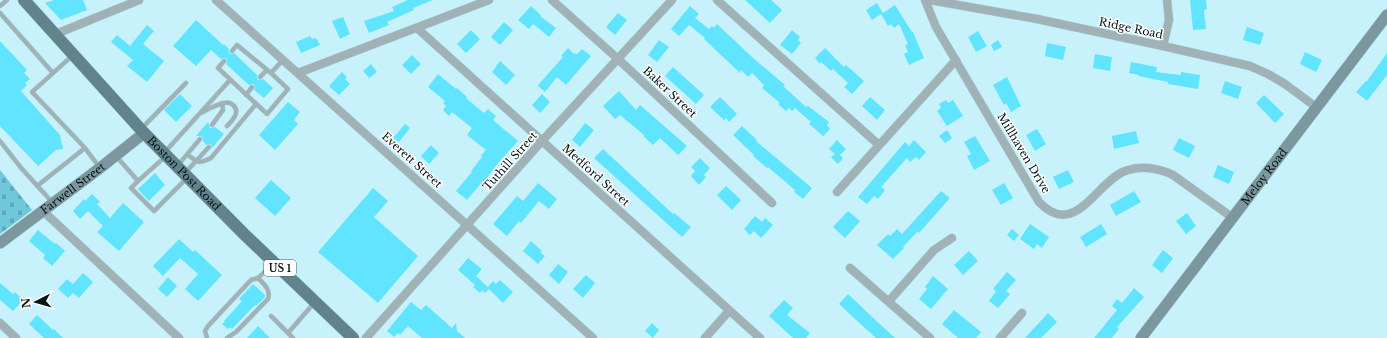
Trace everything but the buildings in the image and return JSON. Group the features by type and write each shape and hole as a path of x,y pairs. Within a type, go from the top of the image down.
{"main road":[{"name":"Boston Post Road","path":"24,0 142,131 274,263 353,338"},
{"name":"Meloy Road","path":"1144,336 1316,106 1385,20"},
{"name":"Farwell Street","path":"0,244 100,168 142,131"}],"street":[{"path":"56,34 139,0"},
{"name":"Everett Street","path":"216,0 593,338"},
{"path":"298,73 489,0"},
{"name":"Baker Street","path":"552,0 772,202"},
{"name":"Tuthill Street","path":"366,338 542,141 672,0"},
{"path":"717,0 879,145"},
{"name":"Millhaven Drive","path":"925,0 936,27 1039,202 1048,210 1060,214 1074,213 1088,203 1116,175 1133,168 1153,168 1163,170 1173,175 1233,218"},
{"name":"Ridge Road","path":"930,0 1037,19 1250,66 1285,84 1316,106"},
{"path":"1163,46 1169,20 1167,0"},
{"name":"Medford Street","path":"417,28 760,338"},
{"path":"837,192 956,60"},
{"path":"43,211 179,338"},
{"path":"889,301 934,250 952,238"},
{"path":"850,268 930,338"},
{"path":"705,338 729,310"},
{"path":"1000,338 1022,313"},
{"path":"0,323 16,338"}],"lane":[{"path":"0,6 7,0"},
{"path":"0,13 53,72"},
{"path":"224,62 218,68 266,114 288,89 237,45 232,51"},
{"path":"74,55 32,92 85,148 100,168"},
{"path":"271,74 283,60"},
{"path":"260,77 266,70"},
{"path":"209,147 196,162 183,172 154,211 131,188 165,154 230,80"},
{"path":"142,131 186,83"},
{"path":"246,95 252,87"},
{"path":"199,114 222,104 230,103 235,107 237,112 234,119 227,126"},
{"path":"212,125 223,110 222,104"},
{"path":"188,154 196,162 202,163 211,158 256,104"},
{"path":"183,172 188,154 200,139"},
{"path":"0,141 54,204"},
{"path":"37,186 85,148"},
{"path":"115,156 138,181"},
{"path":"207,338 204,332 208,326 251,280 258,278 274,263"},
{"path":"227,338 236,332 268,299 270,294 268,289 258,278"},
{"path":"288,333 315,301"},
{"path":"271,316 293,338"}],"green space":[{"path":"0,170 32,210 0,234"}]}
